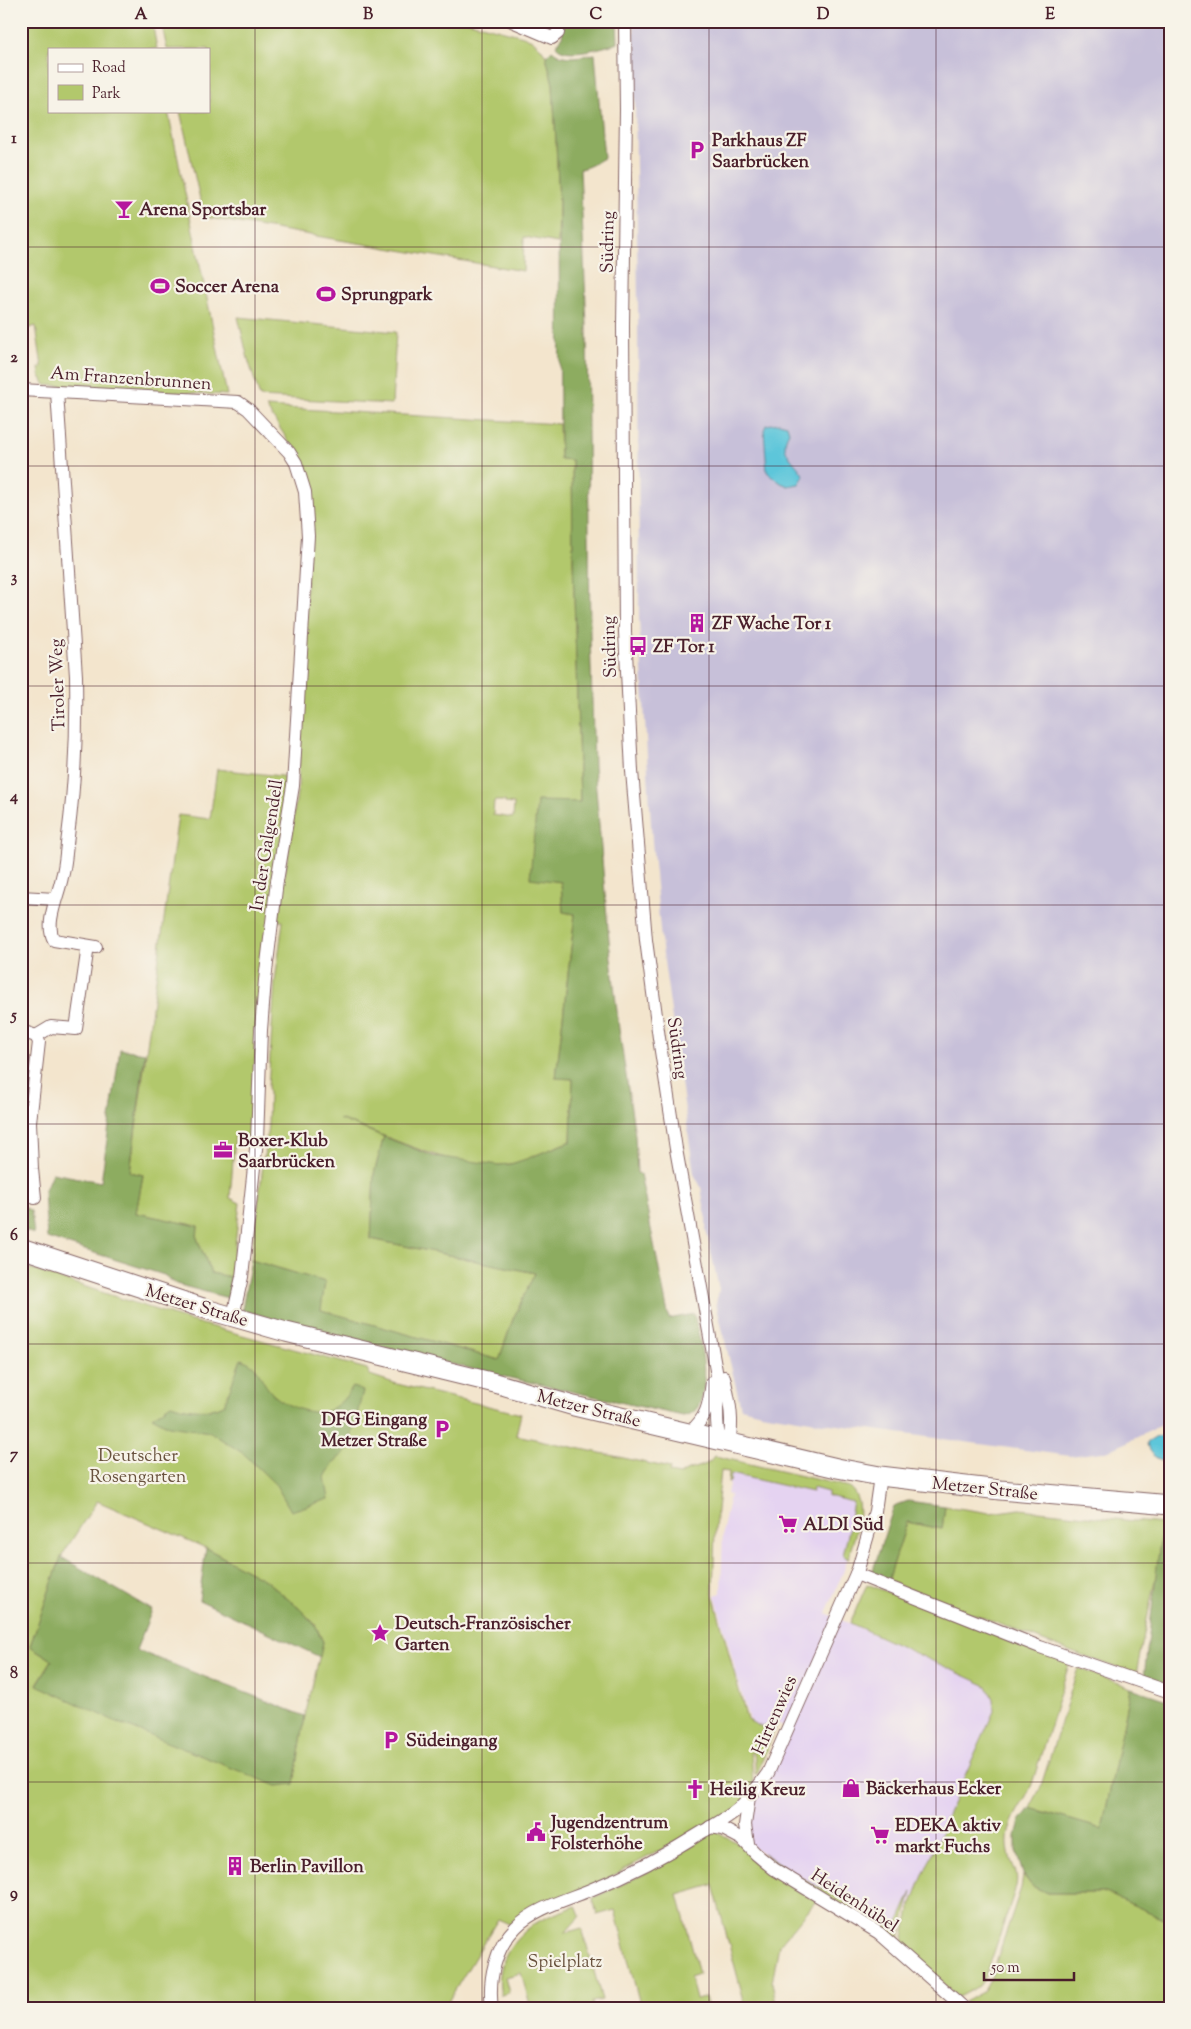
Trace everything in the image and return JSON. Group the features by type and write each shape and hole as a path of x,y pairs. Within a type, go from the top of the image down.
{"main road":[{"name":"Metzer Straße","path":"21,1248 96,1274 233,1316 356,1349 495,1383 574,1406 880,1476 1000,1490 1170,1505"}],"street":[{"path":"512,21 548,38 555,37 558,33 559,21"},
{"name":"Südring","path":"625,21 626,110 623,326 625,632 630,752 642,902 659,1038 676,1149 714,1360 718,1391 717,1426 724,1441"},
{"name":"Am Franzenbrunnen","path":"21,390 238,402"},
{"name":"Tiroler Weg","path":"36,1036 51,1027 76,1029 92,946 54,940 50,934 55,899 62,878 71,812 77,712 56,392"},
{"name":"In der Galgendell","path":"233,1316 242,1277 257,1140 265,980 277,881 293,786 308,536 305,492 296,463 289,452 248,409 238,402"},
{"path":"21,897 55,899"},
{"path":"21,1031 36,1036 39,1042 30,1122 32,1169 36,1198"},
{"name":"Südring","path":"698,1268 732,1413 732,1428 724,1441"},
{"name":"Südring","path":"689,1433 700,1422 708,1409 714,1360"},
{"name":"Hirtenwies","path":"492,2008 491,1985 496,1962 509,1935 523,1921 534,1913 592,1890 655,1860 738,1809 756,1790 768,1773 856,1574 875,1511 880,1476"},
{"path":"856,1574 1040,1647 1170,1692"},
{"path":"748,1843 745,1824 749,1796"},
{"name":"Heidenhübel","path":"710,1827 723,1829 748,1843 756,1854 774,1869 880,1933 964,2008"}],"shaded area":[{"path":"634,21 1170,21 1170,1421 1117,1447 1102,1452 1070,1456 823,1423 741,1408 716,1303 719,1289 706,1229 701,1187 694,1174 661,940 652,841 639,618 638,306"},
{"path":"734,1461 849,1487 856,1497 858,1510 856,1528 844,1570 826,1613 987,1686 993,1699 994,1711 893,1944 748,1843 749,1797 788,1728 777,1723 762,1727 749,1720 715,1595 721,1593 723,1529 730,1495 727,1494"}],"green space":[{"path":"21,21 152,21 157,48 48,48 48,112 168,112 227,395 45,385 40,376 39,368 42,367 36,326 23,330 27,355 21,356"},
{"path":"161,21 466,21 532,40 541,48 546,56 553,84 559,201 558,243 524,237 523,271 204,217 180,112 210,112 210,48 167,48"},
{"path":"564,21 617,21 618,43 586,51 568,52 561,50 556,46 562,37"},
{"path":"552,50 567,57 595,54 604,158 580,169 587,326 590,634 594,766 609,940 619,1029 635,1135 637,1173 640,1174 669,1319 694,1314 702,1355 704,1388 701,1402 694,1411 683,1416 497,1375 316,1331 242,1310 251,1260 325,1282 321,1310 499,1360 513,1319 535,1273 371,1239 374,1174 384,1137 433,1156 499,1165 511,1164 526,1159 571,1141 573,1079 556,1078 575,914 563,912 561,882 530,878 537,801 580,802 572,460 560,459 559,201 553,84 546,56"},
{"path":"238,317 396,332 392,404 260,397"},
{"path":"266,407 559,424 560,459 572,459 580,803 530,877 561,882 563,912 575,914 556,1077 573,1079 571,1141 525,1160 510,1164 479,1165 446,1158 384,1136 374,1174 371,1239 535,1273 513,1319 499,1360 320,1310 325,1282 251,1260 268,1125 268,1087 275,981 283,921 278,921 298,787 310,488 304,465","holes":["494,801 505,801 505,803 514,804 513,818 493,815"]},
{"path":"217,769 290,777 251,1138 235,1136 230,1198 240,1203 231,1277 211,1273 197,1238 198,1226 136,1213 143,1175 130,1172 178,815 210,819"},
{"path":"120,1049 145,1053 130,1172 143,1175 136,1213 198,1226 197,1238 211,1273 231,1277 228,1298 176,1284 164,1275 47,1238 44,1192 52,1173 101,1182"},
{"path":"339,1119 384,1136 384,1137"},
{"path":"21,1205 31,1211 34,1234 21,1229"},
{"name":"Deutscher Rosengarten","path":"21,1266 187,1320 367,1369 370,1375 397,1384 521,1414 516,1435 670,1468 669,1473 680,1475 703,1466 715,1456 849,1487 855,1494 859,1512 858,1522 848,1559 843,1555 852,1518 850,1518 853,1502 828,1496 828,1492 813,1488 812,1492 731,1474 730,1482 728,1482 729,1472 721,1471 715,1529 713,1594 747,1720 762,1727 777,1723 757,1774 755,1774 755,1761 752,1752 750,1753 753,1781 756,1790 738,1809 516,1927 498,1919 449,2000 451,2008 21,2008","holes":["97,1501 206,1548 265,1580 315,1624 323,1642 305,1716 294,1783 37,1684 52,1660 30,1646 61,1557"]},
{"path":"241,1359 253,1365 276,1397 300,1409 317,1412 331,1409 344,1399 353,1387 363,1391 348,1450 334,1462 325,1477 329,1499 291,1511 276,1485 244,1454 210,1432 169,1426 152,1417 171,1404 184,1408 198,1409 212,1409 224,1405"},
{"path":"908,1501 945,1506 942,1529 907,1522 888,1581 872,1573 894,1506"},
{"path":"945,1506 990,1513 1020,1509 1162,1524 1157,1570 1136,1674 1077,1654 888,1581 907,1522 942,1529"},
{"path":"1162,1524 1170,1525 1170,1685 1144,1677"},
{"path":"206,1548 265,1580 300,1609 315,1625 323,1642 320,1657 199,1600"},
{"path":"61,1557 152,1610 136,1650 305,1716 294,1784 277,1786 121,1724 37,1685 52,1660 30,1646"},
{"path":"867,1584 1069,1664 1032,1784 1011,1825 1008,1843 1010,1858 1016,1873 1016,1887 986,1976 979,1986 958,1997 903,1950 912,1904 942,1832 940,1831 994,1711 993,1699 987,1686 850,1623"},
{"path":"1078,1668 1131,1688 1102,1829 1030,1808 1040,1789"},
{"path":"1131,1688 1170,1701 1170,1921 1106,1893 1047,1893 1032,1886 1023,1874 1016,1851 1016,1836 1020,1821 1030,1808 1102,1829"},
{"path":"716,1831 741,1845 753,1861 772,1876 816,1901 779,1945 772,1982 777,2008 746,2008 713,1885 678,1895 699,1974 690,1977 696,1999 705,1997 708,2008 641,2008 615,1910 597,1915 593,1898 646,1873"},
{"path":"763,1853 806,1881 897,1925 912,1892 902,1927 899,1947 786,1872"},
{"path":"1023,1875 1032,1886 1047,1893 1106,1893 1170,1921 1170,2008 971,2008 964,2002 984,1991 990,1980 1021,1888"},
{"name":"Spielplatz","path":"576,1906 580,1916 565,1933 582,1928 602,2000 592,2002 593,2008 531,2008 521,1973 505,1977 509,1993 501,1995 500,1974 503,1963 519,1936 541,1920"}],"water":[{"path":"779,423 787,425 789,432 785,445 786,450 804,476 799,484 788,486 767,472 764,430 766,425"},
{"path":"1170,1433 1170,1462 1155,1457 1149,1451 1147,1443"}],"place":[{"name":"Parkhaus ZF Saarbrücken","path":"697,150"},
{"name":"Arena Sportsbar","path":"124,209"},
{"name":"Soccer Arena","path":"160,286"},
{"name":"Sprungpark","path":"326,294"},
{"name":"ZF Wache Tor 1","path":"697,623"},
{"name":"ZF Tor 1","path":"638,646"},
{"name":"Boxer-Klub Saarbrücken","path":"223,1150"},
{"name":"DFG Eingang Metzer Straße","path":"442,1429"},
{"name":"ALDI Süd","path":"788,1524"},
{"name":"Deutsch-Französischer Garten","path":"380,1633"},
{"name":"Südeingang","path":"391,1740"},
{"name":"Bäckerhaus Ecker","path":"851,1788"},
{"name":"Heilig Kreuz","path":"695,1789"},
{"name":"Jugendzentrum Folsterhöhe","path":"536,1832"},
{"name":"EDEKA aktiv markt Fuchs","path":"880,1835"},
{"name":"Berlin Pavillon","path":"235,1866"}]}
